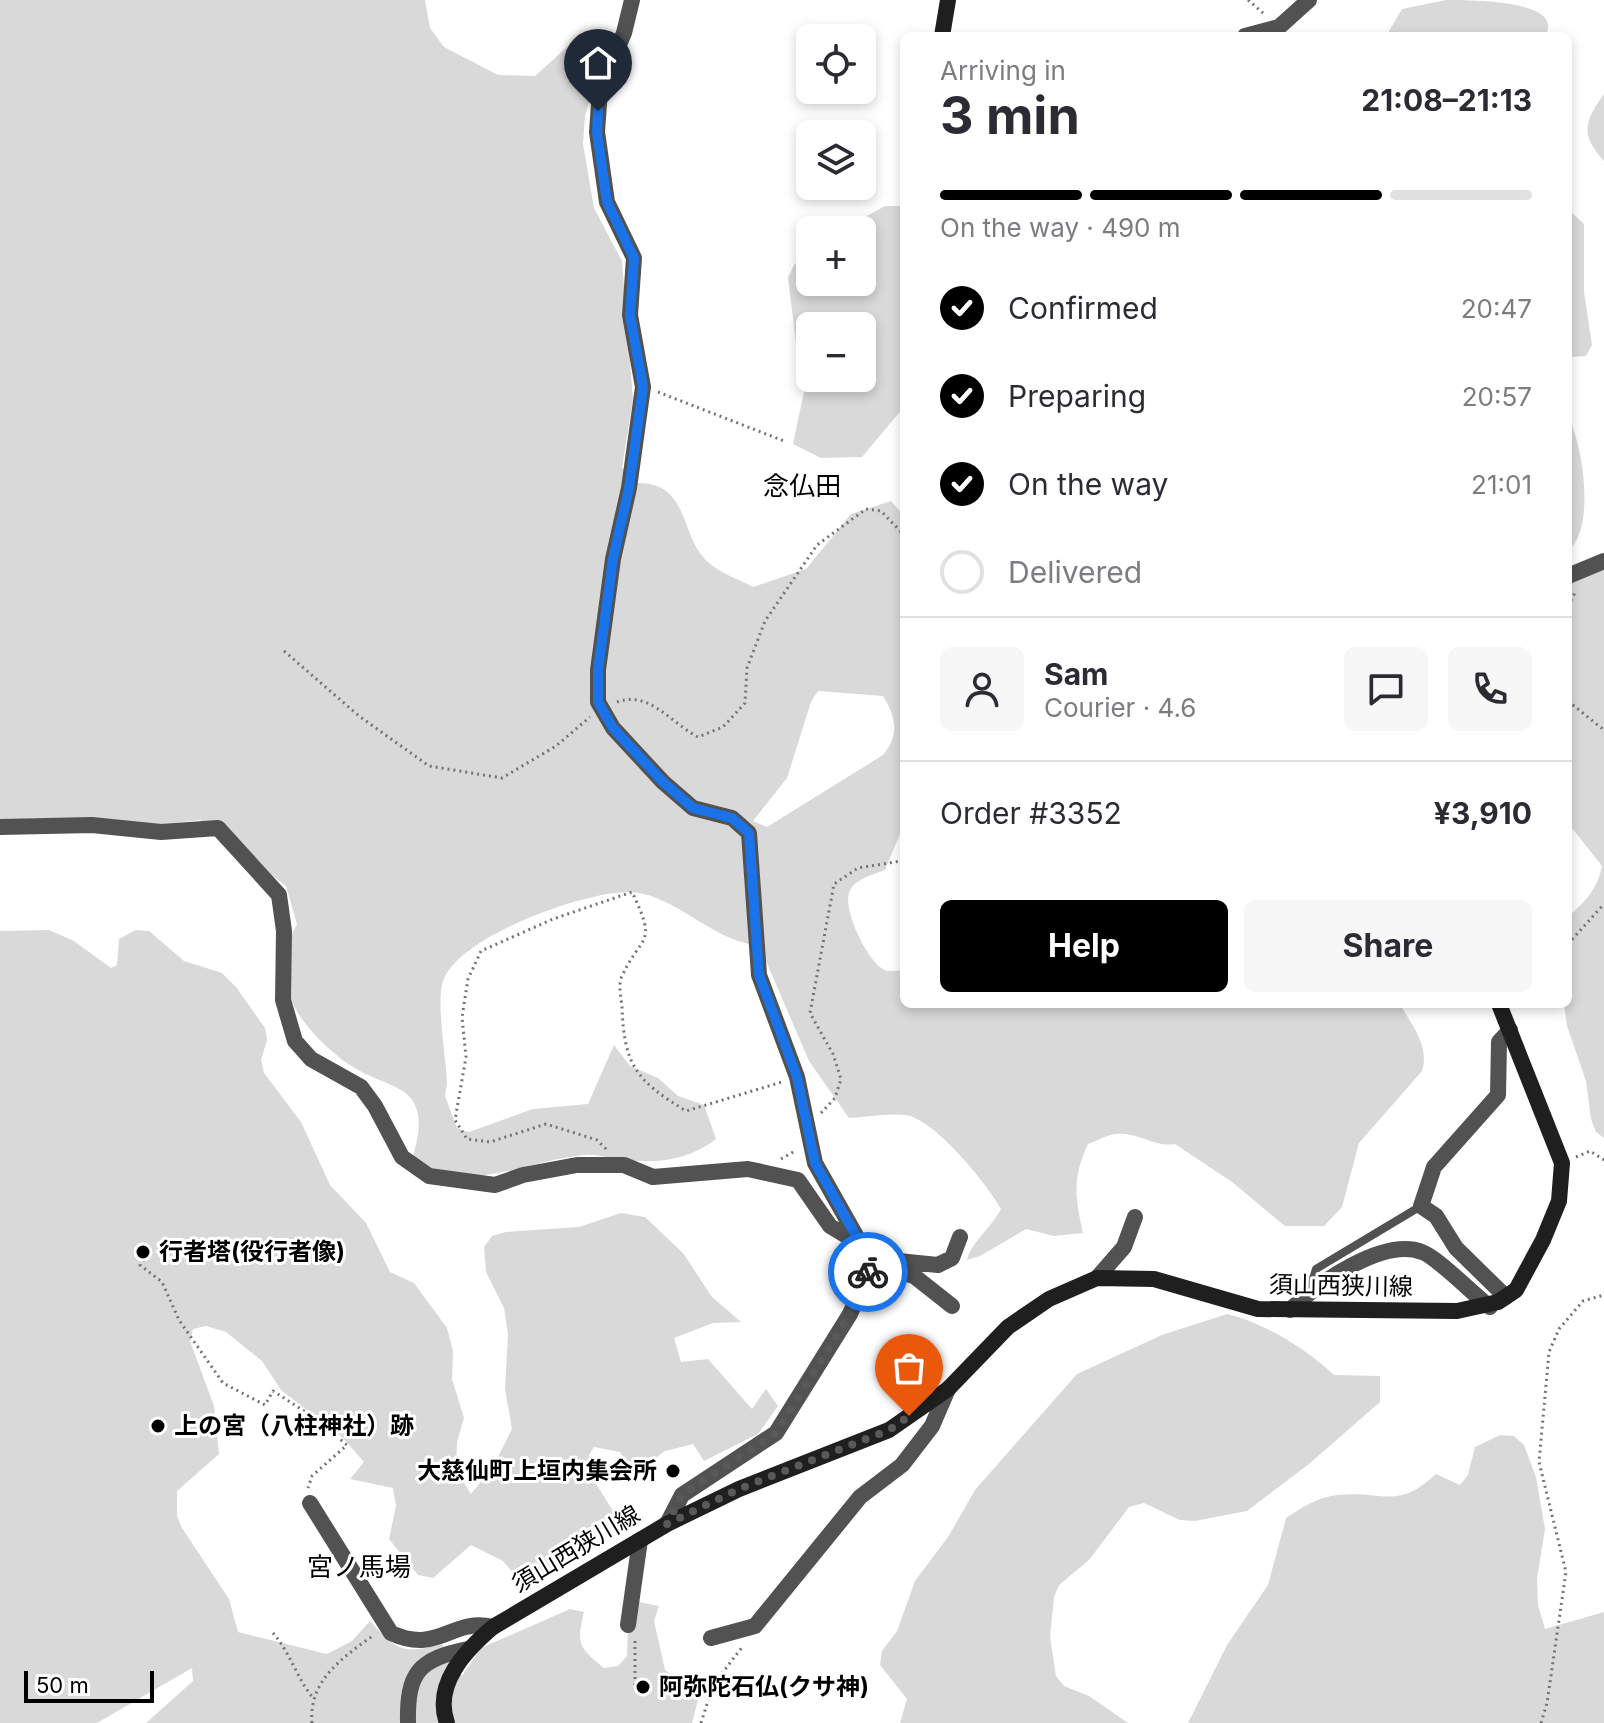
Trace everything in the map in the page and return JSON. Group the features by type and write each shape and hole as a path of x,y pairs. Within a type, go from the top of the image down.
{"main road":[{"path":"943,32 948,0"},
{"name":"須山西狭川線","path":"447,1723 444,1715 448,1681 468,1649 493,1627 667,1524 739,1489 889,1430 948,1389 1008,1327 1049,1299 1097,1278 1154,1279 1258,1309 1457,1311 1490,1307 1506,1297 1516,1290 1543,1240 1559,1201 1562,1163 1501,1008"}],"street":[{"path":"632,0 624,33 600,90 597,132 607,202 634,258 630,315 643,387 598,670 601,708 613,728 663,782 693,808 732,818 749,833 759,975 797,1077 809,1144 826,1186 867,1256 850,1314 776,1433 682,1495 667,1524"},
{"path":"1260,32 1279,27 1309,0"},
{"path":"1572,574 1604,561"},
{"path":"0,827 92,825 161,832 218,828 279,895 284,931 283,1000 295,1041 311,1059 361,1087 402,1157 429,1176 495,1185 523,1175 577,1165 624,1165 653,1177 756,1171 798,1180 830,1226 867,1256 914,1276 952,1306"},
{"path":"1506,1297 1456,1248 1436,1216 1421,1206 1434,1167 1498,1095 1499,1042 1510,1030"},
{"path":"1097,1278 1124,1247 1135,1217"},
{"path":"867,1256 938,1265 952,1258 960,1237"},
{"path":"1290,1310 1308,1292 1361,1261 1408,1248 1425,1252 1490,1307"},
{"path":"711,1638 755,1626 860,1497 902,1465 932,1426 948,1389"},
{"path":"310,1503 391,1633 413,1643 435,1639 476,1623 493,1627"},
{"path":"628,1625 640,1540"},
{"path":"408,1723 407,1689 423,1666 441,1655 468,1649"}],"lane":[{"path":"1308,1292 1316,1269 1421,1206"}],"path":[{"path":"643,387 784,441"},
{"path":"284,651 359,716 429,766 502,778 556,746 601,708 629,698 648,701 679,727 698,737 723,727 745,703 747,668 765,621 817,545 866,509 881,511 900,531"},
{"path":"1572,704 1604,730"},
{"path":"835,1098 841,1079 833,1054 810,1013 834,884 858,868 900,861"},
{"path":"624,1165 597,1140 546,1124 490,1142 467,1139 455,1120 466,1057 462,1017 468,979 481,951 553,919 632,892 645,919 645,944 620,979 622,1023 630,1066 661,1095 686,1111 797,1077"},
{"path":"1572,940 1604,904"},
{"path":"756,1171 809,1144"},
{"path":"1562,1163 1590,1151 1604,1160"},
{"path":"151,1250 140,1265 162,1282 179,1320 223,1383 265,1405 273,1391 315,1418 347,1445 312,1476 306,1494 310,1503"},
{"path":"1541,1723 1547,1703 1566,1572 1539,1462 1549,1352 1559,1329 1583,1301 1604,1295"},
{"path":"312,1723 314,1699 322,1679 349,1652 387,1626"},
{"path":"701,1723 713,1685 755,1626"},
{"path":"273,1633 282,1643 298,1681 314,1699"}],"shaded area":[{"path":"0,0 425,0 430,28 444,47 498,75 535,76 576,39 609,32 585,116 583,144 594,208 622,261 633,399 622,468 638,483 655,485 667,492 676,502 693,540 709,563 753,587 806,569 851,514 891,501 900,511 900,834 885,870 855,884 848,901 853,923 871,958 885,970 900,970 900,1008 1402,1008 1422,1045 1424,1062 1422,1071 1359,1143 1342,1207 1324,1226 1285,1226 1232,1182 1175,1144 1115,1134 1088,1144 1079,1167 1076,1188 1083,1233 1054,1236 1026,1229 980,1256 967,1260 972,1248 1001,1209 994,1198 959,1154 917,1119 905,1115 849,1118 809,1061 760,947 730,938 657,898 631,892 611,893 523,920 469,950 451,967 442,985 441,1006 447,1083 445,1096 457,1128 469,1132 533,1109 588,1104 614,1045 630,1066 658,1078 678,1096 704,1105 716,1139 693,1153 669,1160 631,1161 586,1155 499,1173 456,1176 434,1172 412,1162 419,1125 411,1098 336,1055 294,1007 282,970 284,952 297,924 286,886 200,820 123,829 34,818 0,821","holes":["818,691 883,696 891,712 894,733 883,755 767,827 753,821 787,778 811,702"]},
{"path":"1446,0 1494,2 1530,9 1542,15 1548,24 1546,32 1388,32 1402,9"},
{"path":"1604,94 1604,161 1591,144 1588,128 1592,113"},
{"path":"885,206 900,206 900,412 862,457 821,458 793,444 804,392 876,392 876,312 796,312 796,343 788,278 796,263 796,296 876,296 876,216 867,216"},
{"path":"1572,213 1584,224 1584,292 1592,345 1586,356 1572,357"},
{"path":"1572,427 1584,486 1582,525 1572,546"},
{"path":"1604,567 1604,1138 1596,1132 1591,1119 1586,1081 1567,1026 1565,1008 1572,1008 1572,913 1590,894 1602,866 1572,828 1572,582"},
{"path":"49,930 74,941 111,968 117,965 119,939 136,930 149,931 184,961 222,973 236,987 265,1028 267,1040 261,1060 264,1073 301,1122 330,1185 366,1223 390,1272 414,1283 447,1328 453,1351 452,1379 464,1418 457,1442 456,1470 471,1494 494,1465 512,1429 505,1389 508,1334 504,1308 486,1272 484,1247 492,1236 506,1232 579,1227 621,1213 645,1217 683,1253 712,1297 741,1322 713,1323 674,1338 681,1362 708,1359 752,1409 766,1389 778,1406 758,1434 704,1461 693,1444 665,1451 633,1474 620,1452 594,1447 589,1455 595,1482 623,1527 527,1589 503,1561 471,1545 433,1578 418,1575 389,1539 396,1506 393,1488 350,1479 364,1462 343,1438 281,1390 262,1361 226,1332 206,1326 193,1329 190,1341 214,1406 219,1454 177,1491 177,1516 229,1599 238,1632 327,1654 352,1641 370,1621 401,1648 418,1649 442,1644 462,1676 481,1648 570,1609 584,1612 580,1639 589,1655 604,1668 618,1666 627,1656 629,1600 659,1606 654,1621 665,1670 700,1692 692,1723 146,1723 193,1681 192,1668 97,1723 0,1723 0,931"},
{"path":"1227,1314 1284,1338 1334,1375 1380,1376 1380,1402 1309,1464 1247,1511 1195,1521 1180,1520 1144,1503 1129,1507 1089,1560 1059,1585 1054,1597 1050,1637 1056,1676 1064,1686 1089,1696 1128,1723 900,1723 907,1699 880,1665 882,1651 897,1631 915,1581 948,1537 975,1490 1077,1374 1162,1335"},
{"path":"1500,1435 1514,1436 1524,1445 1536,1477 1545,1529 1537,1579 1538,1605 1545,1629 1604,1612 1604,1723 1188,1723 1227,1645 1268,1585 1286,1518 1330,1496 1399,1496 1436,1474 1460,1485 1468,1475 1475,1447"}],"way so far":[{"path":"868,1272 850,1314 776,1433 682,1495 667,1524 739,1489 889,1430 909,1416"}],"place":[{"name":"行者塔(役行者像)","path":"143,1252"},
{"name":"上の宮（八柱神社）跡","path":"158,1426"},
{"name":"大慈仙町上垣内集会所","path":"673,1471"},
{"name":"阿弥陀石仏(クサ神)","path":"643,1687"}],"district":[{"name":"念仏田","path":"802,486"},
{"name":"宮ノ馬場","path":"359,1567"}],"route":[{"path":"598,111 597,132 607,202 634,258 630,315 643,387 629,488 613,559 598,670 598,702 613,728 663,782 693,808 732,818 749,833 759,975 781,1026 797,1077 815,1163 872,1264 868,1272"}]}
